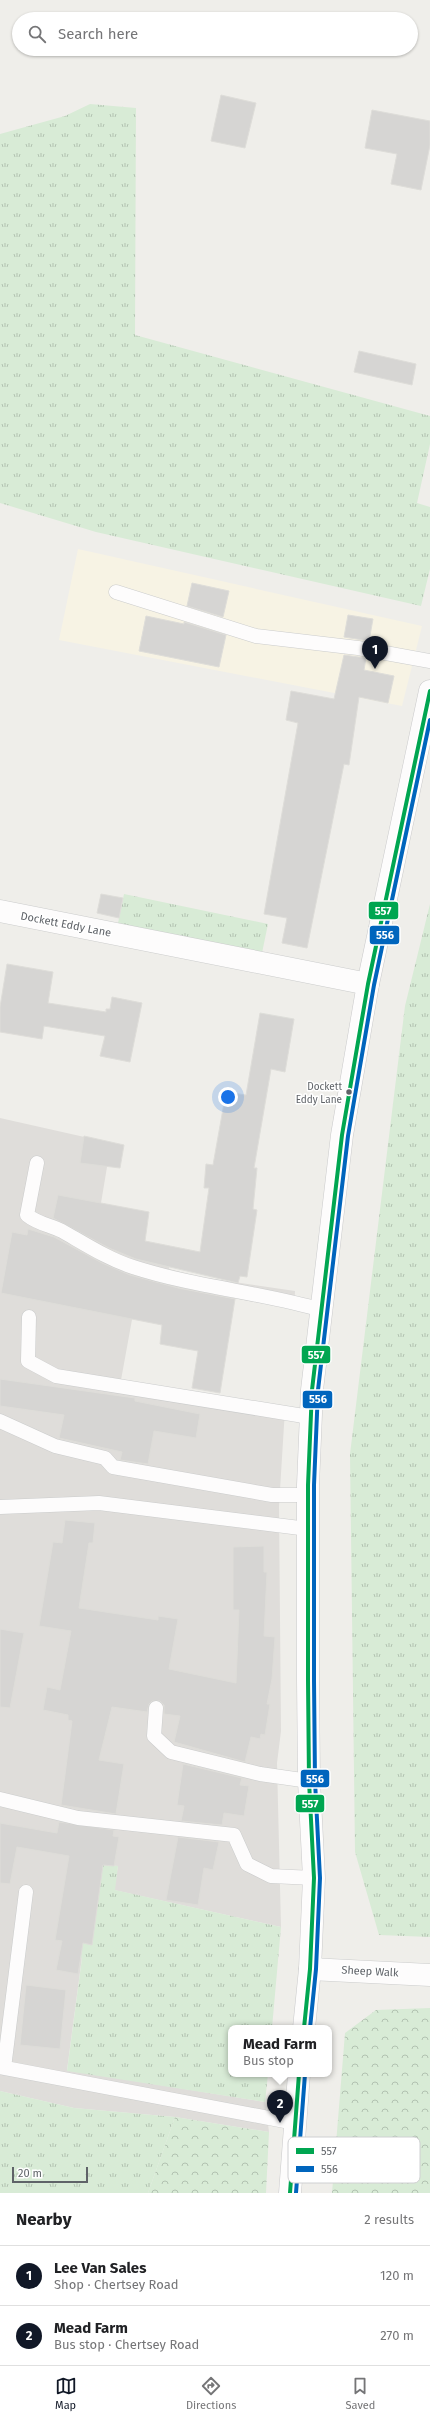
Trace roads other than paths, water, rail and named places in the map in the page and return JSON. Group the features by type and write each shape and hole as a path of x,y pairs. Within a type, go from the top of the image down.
{"main road":[{"path":"304,2025 310,1969 314,1878 309,1781 308,1495 310,1417 342,1135 368,984 430,691"},
{"name":"Dockett Eddy Lane","path":"0,911 368,984"},
{"name":"Sheep Walk","path":"310,1969 430,1975"},
{"path":"294,2137 299,2077"},
{"path":"290,2193 291,2183"}],"lane":[{"path":"116,592 256,636 358,648 430,661"},
{"path":"37,1163 27,1215 36,1222 59,1229 131,1266 185,1282 286,1300 322,1310"},
{"path":"29,1317 28,1361 56,1376 310,1417"},
{"path":"0,1421 55,1446 105,1458 112,1467 272,1495 308,1495"},
{"path":"0,1507 99,1503 308,1529"},
{"path":"156,1708 154,1736 171,1752 260,1774 309,1781"},
{"path":"0,1799 78,1818 234,1835 247,1864 271,1876 314,1878"},
{"path":"26,1892 2,2068 295,2123"}],"place":[{"name":"Lee Van Sales","path":"375,669"},
{"name":"Dockett Eddy Lane","path":"349,1092"},
{"name":"Mead Farm","path":"280,2123"}]}
